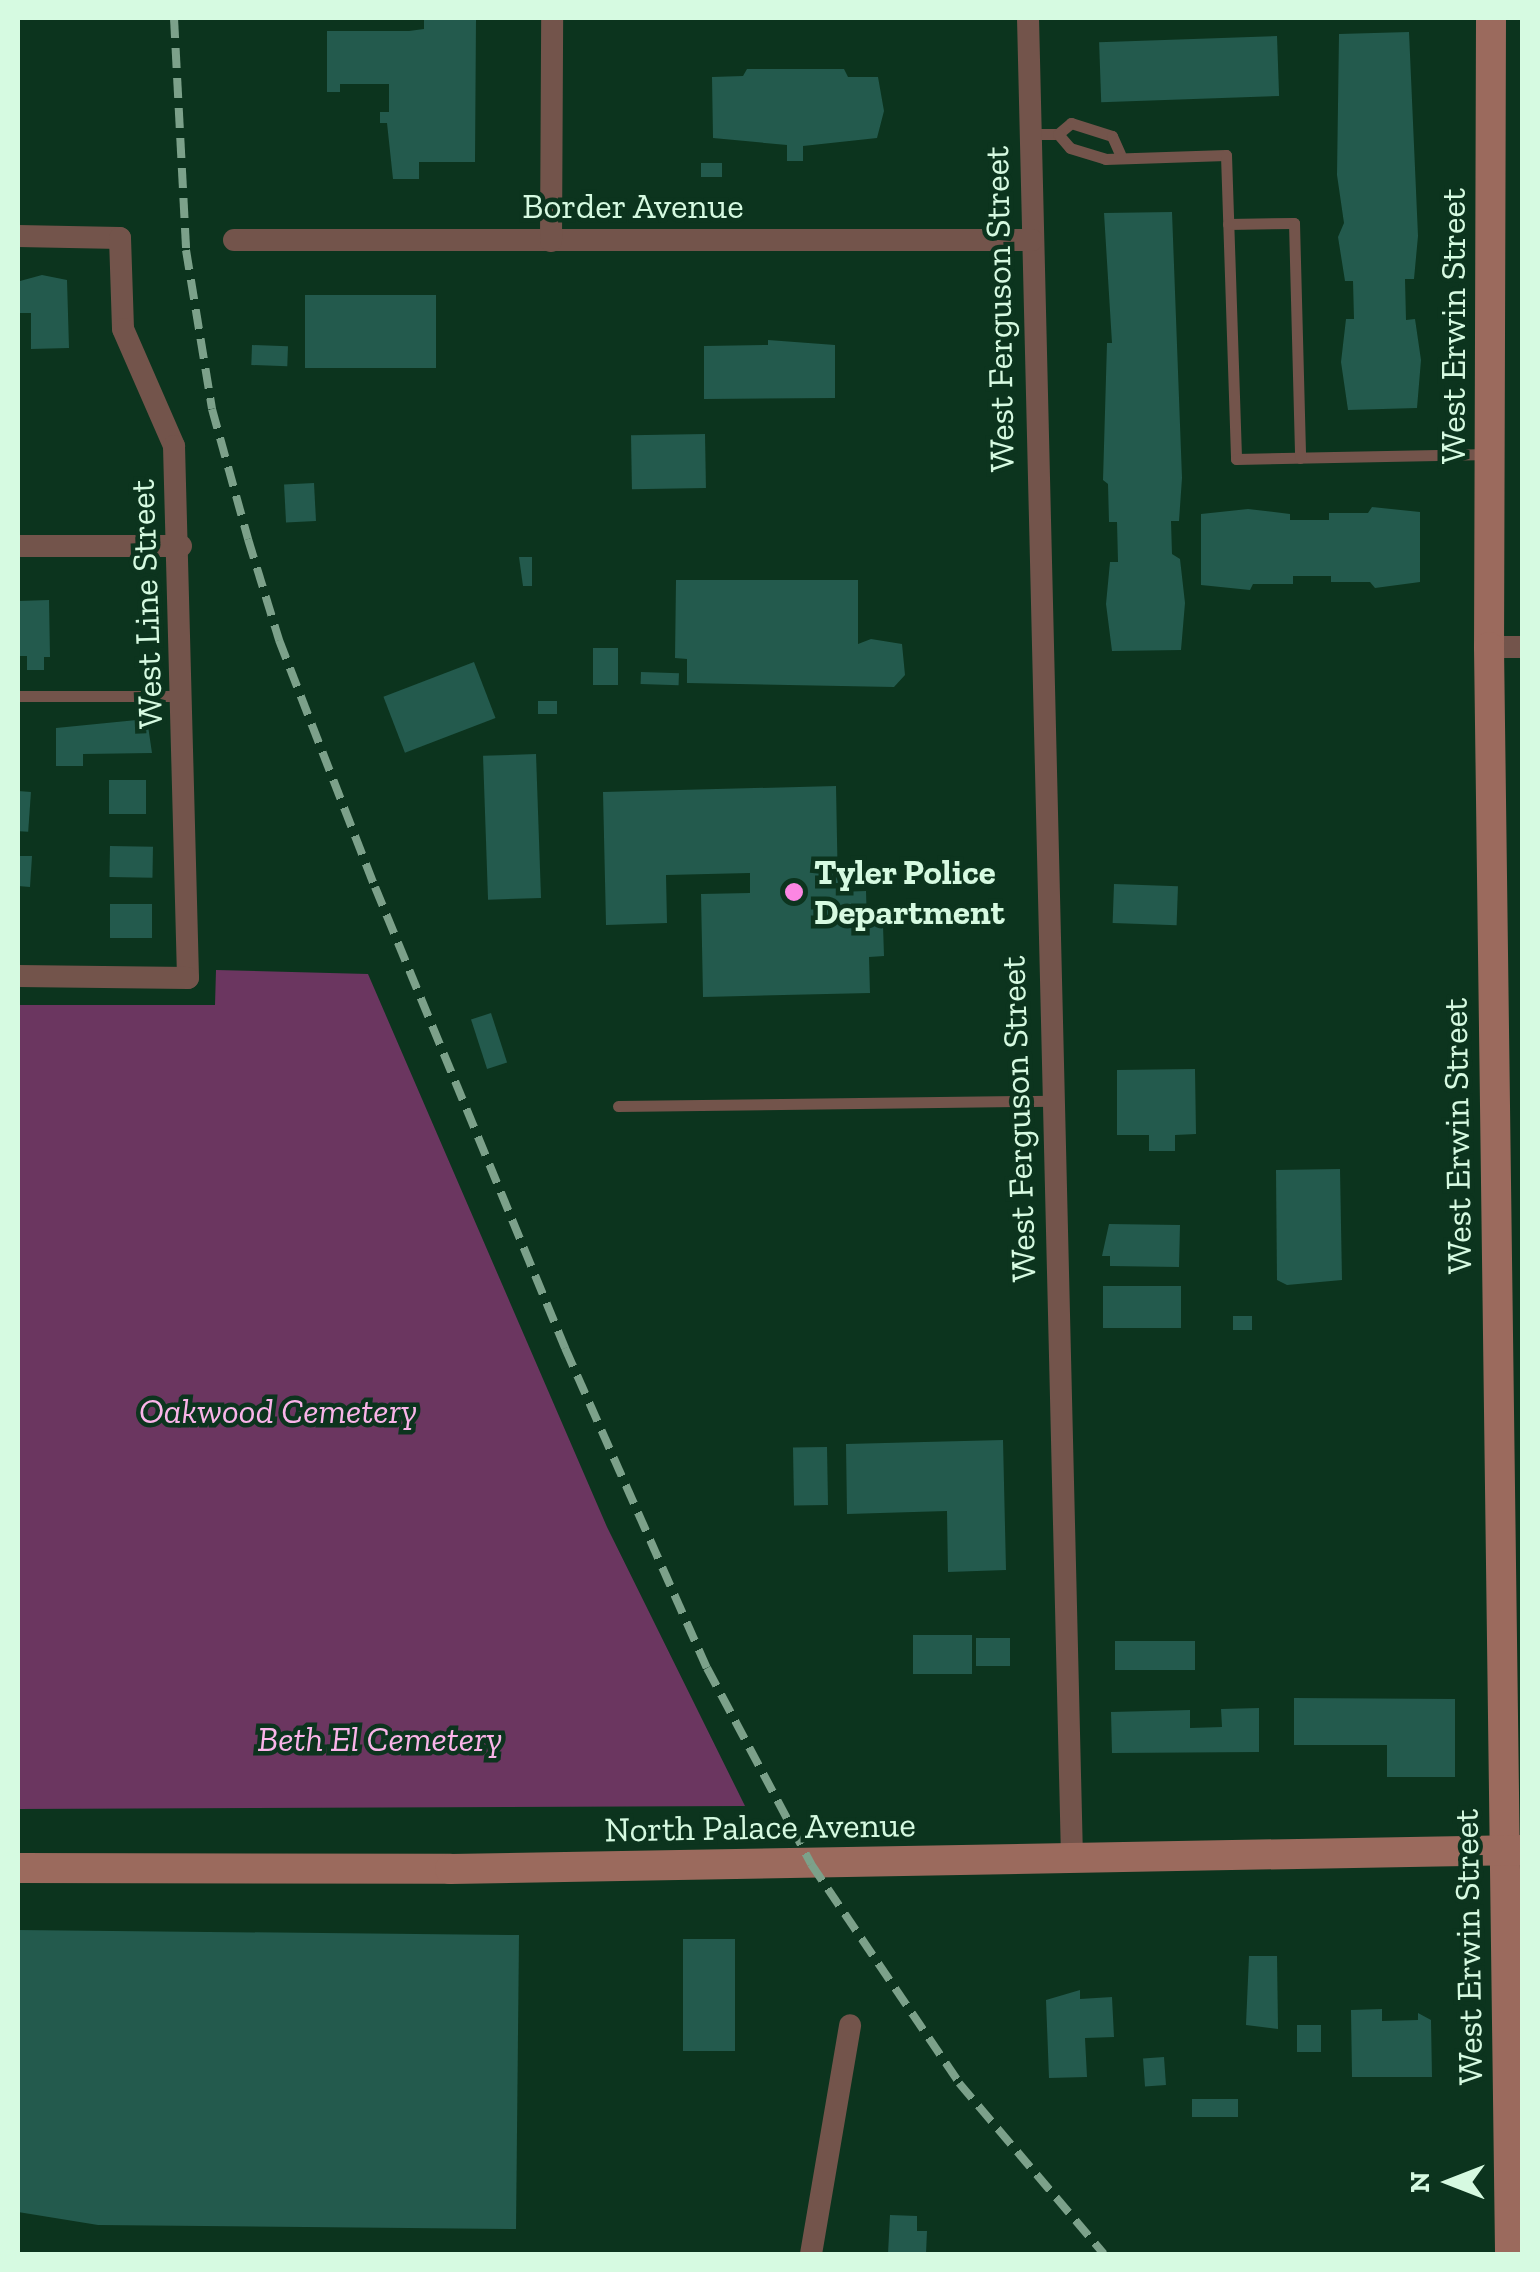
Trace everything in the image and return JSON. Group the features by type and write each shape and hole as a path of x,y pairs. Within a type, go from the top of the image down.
{"main road":[{"name":"West Erwin Street","path":"1491,18 1489,647 1513,1850 1510,2254"},
{"name":"North Palace Avenue","path":"18,1868 1072,1859 1513,1850"}],"street":[{"path":"551,242 552,18"},
{"name":"West Ferguson Street","path":"1028,18 1072,1859"},
{"name":"West Line Street","path":"18,236 120,238 123,329 174,446 185,696 188,978 18,976"},
{"name":"Border Avenue","path":"234,240 1032,240"},
{"path":"18,546 181,546"},
{"path":"1489,647 1522,647"},
{"path":"811,2254 850,2024"},
{"path":"1510,2254 1522,2254"}],"lane":[{"path":"1030,134 1058,134 1071,123 1112,136 1120,154"},
{"path":"1058,134 1070,148 1105,160 1120,154 1226,155 1236,459 1490,454"},
{"path":"1228,224 1294,223 1300,458"},
{"path":"18,696 185,696"},
{"path":"618,1106 1051,1101"}],"green space":[{"name":"Oakwood Cemetery","path":"216,970 368,974 607,1527 745,1806 18,1809 18,1005 215,1005"}],"building":[{"path":"424,18 476,18 475,162 419,162 419,179 393,179 387,123 380,123 380,112 389,112 389,84 340,84 340,92 327,92 327,31 424,29"},
{"path":"1409,32 1418,236 1414,279 1405,279 1406,320 1415,319 1421,360 1417,408 1348,410 1341,362 1346,319 1354,319 1353,281 1345,281 1338,237 1344,223 1337,175 1339,34"},
{"path":"1277,36 1279,96 1101,102 1099,42"},
{"path":"747,69 844,69 848,77 878,77 884,111 877,138 803,146 803,161 787,161 787,145 713,138 712,77 743,76"},
{"path":"701,163 722,163 722,177 701,177"},
{"path":"1172,212 1182,478 1179,521 1171,521 1172,554 1180,559 1185,603 1181,650 1112,651 1106,604 1110,562 1118,562 1117,522 1109,522 1108,484 1103,480 1107,343 1112,343 1104,213"},
{"path":"42,275 67,280 69,348 31,349 31,313 20,313 20,281"},
{"path":"305,295 436,295 436,368 305,368"},
{"path":"768,340 835,345 835,398 704,399 704,346 768,345"},
{"path":"252,345 288,346 287,366 251,365"},
{"path":"705,434 706,488 632,489 631,435"},
{"path":"314,483 316,521 286,523 284,485"},
{"path":"1372,507 1420,512 1420,582 1375,588 1370,582 1331,582 1331,576 1293,576 1293,584 1253,584 1250,590 1201,585 1201,514 1248,509 1290,514 1290,520 1329,520 1329,513 1368,513"},
{"path":"519,557 532,557 532,586 523,586"},
{"path":"676,580 858,580 858,644 871,639 902,644 905,675 894,687 687,683 687,659 675,658"},
{"path":"49,600 50,657 44,657 44,670 27,670 27,656 18,656 18,601"},
{"path":"593,648 618,648 618,685 593,685"},
{"path":"474,662 496,718 405,753 383,697"},
{"path":"641,672 679,673 679,685 641,684"},
{"path":"538,701 557,701 557,714 538,714"},
{"path":"147,719 152,753 83,754 83,766 56,766 56,728"},
{"path":"536,754 541,898 488,900 483,756"},
{"path":"109,780 146,780 146,814 109,814"},
{"name":"Tyler Police Department","path":"836,786 838,892 866,891 867,926 883,925 884,956 869,957 870,993 703,997 701,894 750,893 750,873 666,875 667,923 606,925 603,792"},
{"path":"18,791 31,792 28,832 18,831"},
{"path":"110,846 153,847 152,878 109,877"},
{"path":"18,856 32,856 30,887 18,886"},
{"path":"1114,884 1178,886 1177,925 1113,923"},
{"path":"110,904 152,904 152,938 110,938"},
{"path":"491,1013 507,1062 487,1069 471,1019"},
{"path":"1195,1069 1196,1134 1175,1135 1175,1151 1149,1151 1149,1135 1117,1135 1117,1070"},
{"path":"1340,1169 1342,1280 1287,1285 1277,1280 1276,1170"},
{"path":"1109,1224 1180,1225 1179,1267 1110,1266 1110,1256 1102,1256"},
{"path":"1103,1286 1181,1286 1181,1328 1103,1328"},
{"path":"1233,1316 1252,1316 1252,1330 1233,1330"},
{"path":"1003,1440 1006,1570 948,1572 947,1511 847,1514 846,1444"},
{"path":"827,1447 828,1505 794,1506 793,1448"},
{"path":"913,1635 972,1635 972,1674 913,1674"},
{"path":"976,1638 1010,1638 1010,1666 976,1666"},
{"path":"1115,1641 1195,1641 1195,1670 1115,1670"},
{"path":"1294,1698 1455,1699 1455,1777 1387,1777 1387,1745 1294,1745"},
{"path":"1259,1708 1259,1752 1112,1753 1111,1712 1190,1710 1190,1728 1222,1727 1221,1709"},
{"path":"18,1930 519,1935 516,2229 98,2225 18,2212"},
{"path":"683,1939 735,1939 735,2051 683,2051"},
{"path":"1249,1956 1277,1956 1278,2029 1246,2025"},
{"path":"1080,1990 1080,1999 1112,1997 1114,2037 1085,2038 1087,2077 1049,2078 1046,2000"},
{"path":"1382,2009 1382,2021 1418,2020 1418,2013 1431,2020 1432,2077 1352,2077 1351,2010"},
{"path":"1297,2025 1321,2025 1321,2052 1297,2052"},
{"path":"1164,2057 1166,2085 1145,2086 1143,2058"},
{"path":"1192,2099 1238,2099 1238,2117 1192,2117"},
{"path":"890,2215 917,2216 917,2231 927,2231 926,2254 888,2254"}],"railway":[{"path":"174,18 186,250 212,409 248,539 279,640 375,887 565,1348 707,1668 811,1864 959,2083 1104,2254"}],"place":[{"name":"Tyler Police Department","path":"794,892"}],"park label":[{"name":"Beth El Cemetery","path":"380,1739"}]}
